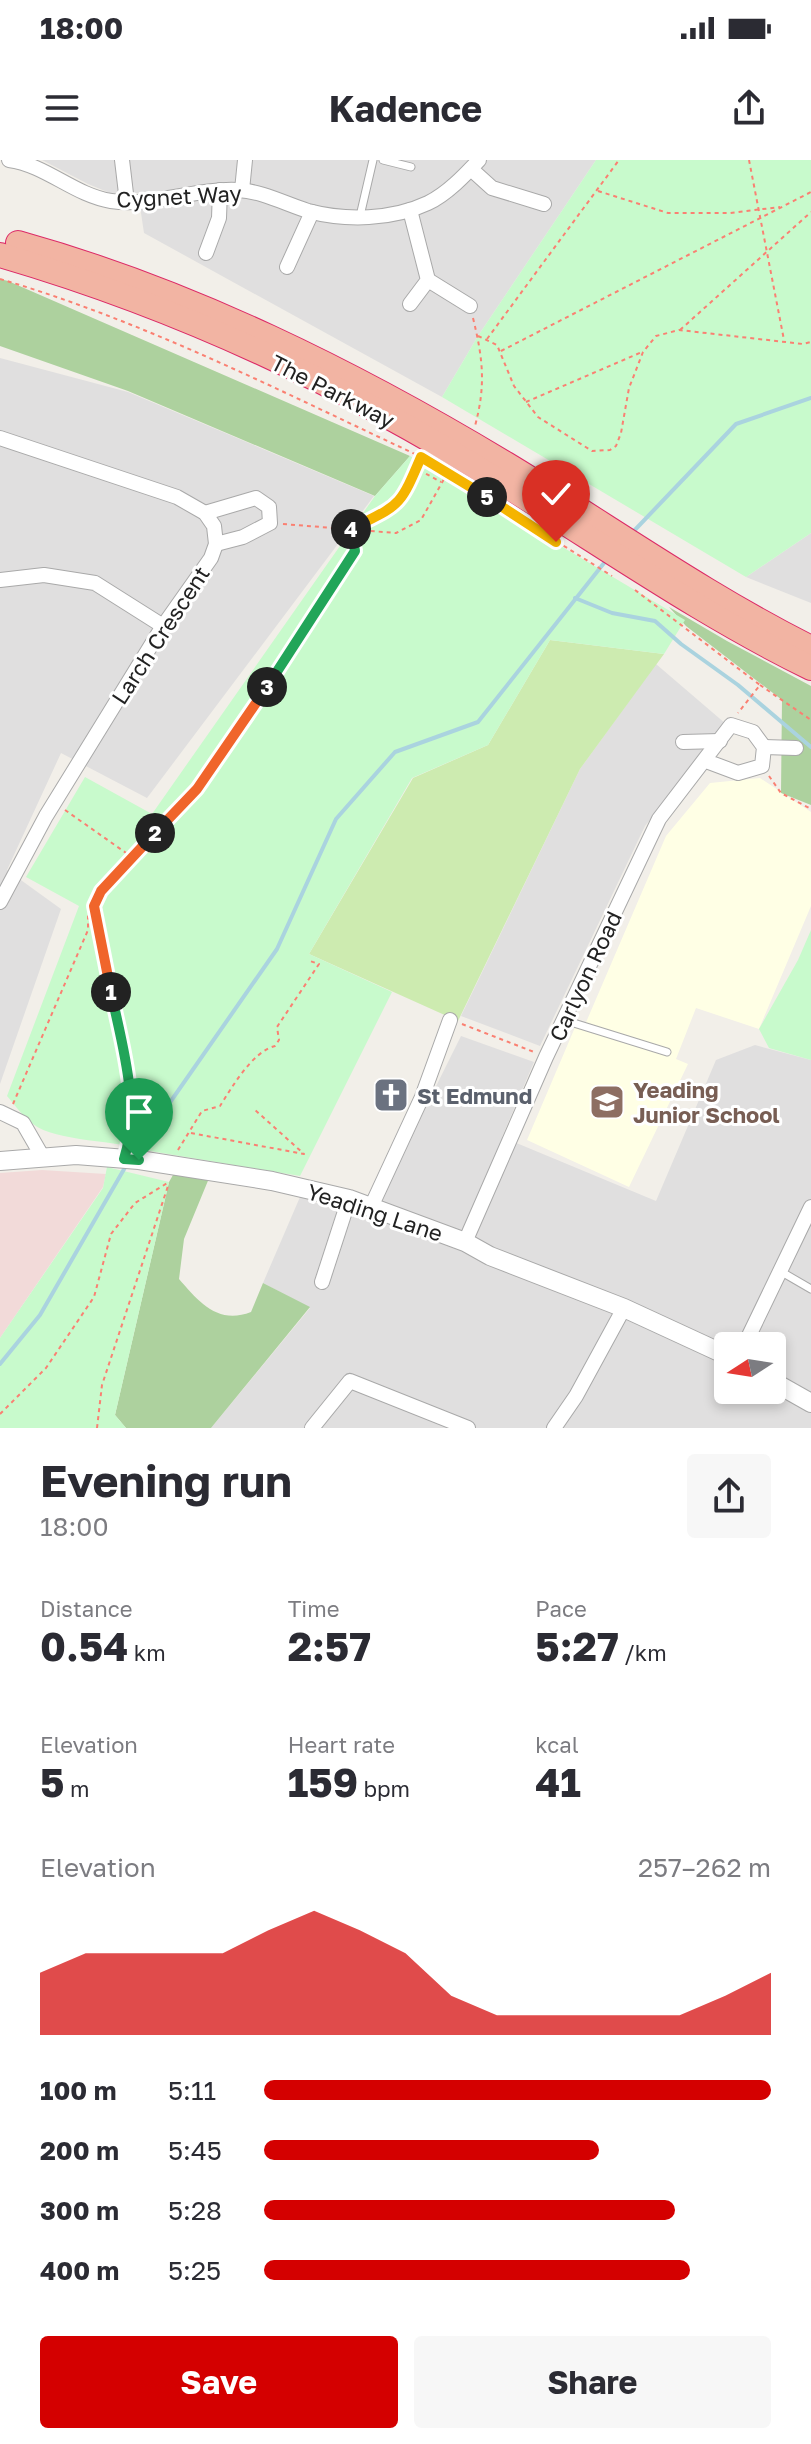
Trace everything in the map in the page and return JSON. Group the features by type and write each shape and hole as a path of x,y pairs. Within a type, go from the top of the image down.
{"highway":[{"name":"The Parkway","path":"0,238 82,261 153,286 293,348 440,425 631,571 811,668"},
{"name":"The Parkway","path":"0,255 150,304 286,367 432,442 500,481 588,539"},
{"name":"The Parkway","path":"631,571 811,648"}],"street":[{"name":"Cygnet Way","path":"10,160 32,165 93,196 127,202 242,190 312,212 360,217 410,210 431,202 475,165"},
{"path":"122,160 127,202"},
{"path":"242,190 245,160"},
{"path":"475,165 492,188 544,204"},
{"path":"206,253 219,218 220,190"},
{"path":"410,210 428,280 470,306"},
{"path":"287,267 312,212"},
{"path":"410,304 428,280"},
{"path":"0,438 177,497 205,513 256,498 269,507 270,523 243,537 216,544"},
{"name":"Larch Crescent","path":"0,902 6,875 163,626 211,558 216,544 214,526 205,513"},
{"path":"0,580 44,575 95,583 163,626"},
{"name":"Carlyon Road","path":"465,1242 546,1057 659,819 731,725 753,732 764,747"},
{"path":"683,742 720,741"},
{"path":"706,761 738,773 762,766 764,747 796,748"},
{"path":"371,1207 422,1097 450,1020"},
{"path":"4,1114 23,1123 42,1156"},
{"name":"Yeading Lane","path":"0,1161 76,1155 132,1159 171,1170 272,1181 349,1199 465,1242 490,1256 624,1308 714,1350"},
{"path":"322,1282 349,1199"},
{"path":"751,1332 811,1207"},
{"path":"554,1428 576,1396 624,1308"},
{"path":"312,1428 350,1381 468,1428"},
{"path":"786,1389 811,1403"}],"lane":[{"path":"360,217 373,160"},
{"path":"383,160 411,167"},
{"path":"564,1020 667,1052"},
{"path":"780,1271 811,1289"}],"path":[{"path":"487,340 619,160"},
{"path":"749,160 785,341"},
{"path":"597,191 668,213 730,213 783,207"},
{"path":"500,351 811,192"},
{"path":"679,330 811,212"},
{"path":"0,279 130,325 253,378 588,539 631,571 760,685 811,720"},
{"path":"470,306 484,378 483,398 473,432"},
{"path":"478,336 497,345 514,386 538,417 592,451 610,450 616,446 629,388 643,352 656,336 679,330 811,342"},
{"path":"525,402 643,352"},
{"path":"351,529 391,511 404,496 421,457"},
{"path":"270,523 396,533 421,520 443,481 417,470"},
{"path":"132,1159 129,1144 129,1079 94,906 101,891 197,789 266,689 355,551 351,529"},
{"path":"746,702 760,685"},
{"path":"762,766 781,793 811,809"},
{"path":"53,804 129,855 151,851"},
{"path":"4,1114 88,930 88,905 94,906"},
{"path":"97,1428 102,1385 149,1249 171,1170 202,1111 220,1106 254,1057 275,1046 279,1040 277,1027 319,964 310,961"},
{"path":"450,1020 546,1057"},
{"path":"191,1133 304,1154 254,1109"},
{"path":"0,1414 46,1368 94,1297 111,1234 135,1203 171,1170"}],"shaded area":[{"path":"42,160 596,160 478,336 442,397 144,233 138,193 110,193"},
{"path":"0,358 128,392 374,496 147,798 61,753 7,870 61,909 0,1084"},
{"path":"811,533 811,603 746,577"},
{"path":"656,664 726,724 645,826 540,1046 461,1016 580,769"},
{"path":"760,778 811,812 811,906 759,1029 696,1008 676,1059 688,1064 629,1187 527,1140 576,1025 584,1027 666,836 710,783"},
{"path":"461,1036 534,1062 502,1137 656,1201 716,1060 755,1045 811,1060 811,1428 211,1428 310,1308 263,1283 300,1197 369,1221"},
{"path":"42,1170 106,1174 103,1187 0,1338 0,1173"}],"green space":[{"path":"596,160 811,160 811,533 746,577 442,397 478,336"},
{"path":"0,279 410,456 375,496 128,391 0,346"},
{"path":"410,456 685,620 664,654 550,640 488,745 412,778 309,954 392,992 300,1176 72,1138 43,1130 26,1118 7,1096 79,906 26,877 85,777 152,814 375,496"},
{"path":"669,607 811,686 811,805 781,793 782,700 686,626"},
{"path":"550,640 664,654 580,769 458,1021 309,954 413,778 488,745"},
{"path":"811,930 811,1060 769,1048 759,1029 798,960"},
{"path":"107,1167 169,1182 115,1415 126,1428 0,1428 0,1338 103,1188"},
{"path":"177,1168 212,1171 184,1239 179,1279 194,1296 219,1313 239,1315 251,1312 263,1283 310,1307 211,1428 126,1428 115,1415 169,1182"}],"waterway":[{"path":"631,534 736,424 811,398"},
{"path":"134,1154 277,949 336,819 395,752 478,722 608,558"},
{"path":"575,598 612,613 655,621 811,747"},
{"path":"0,1364 40,1315 127,1164"}],"place":[{"name":"St Edmund","path":"391,1095"},
{"name":"Yeading Junior School","path":"607,1102"}],"route":[{"path":"139,1160 124,1159 129,1144 129,1079 94,906 101,891 197,789 355,551 351,529 391,511 404,496 421,457 556,542"}]}
